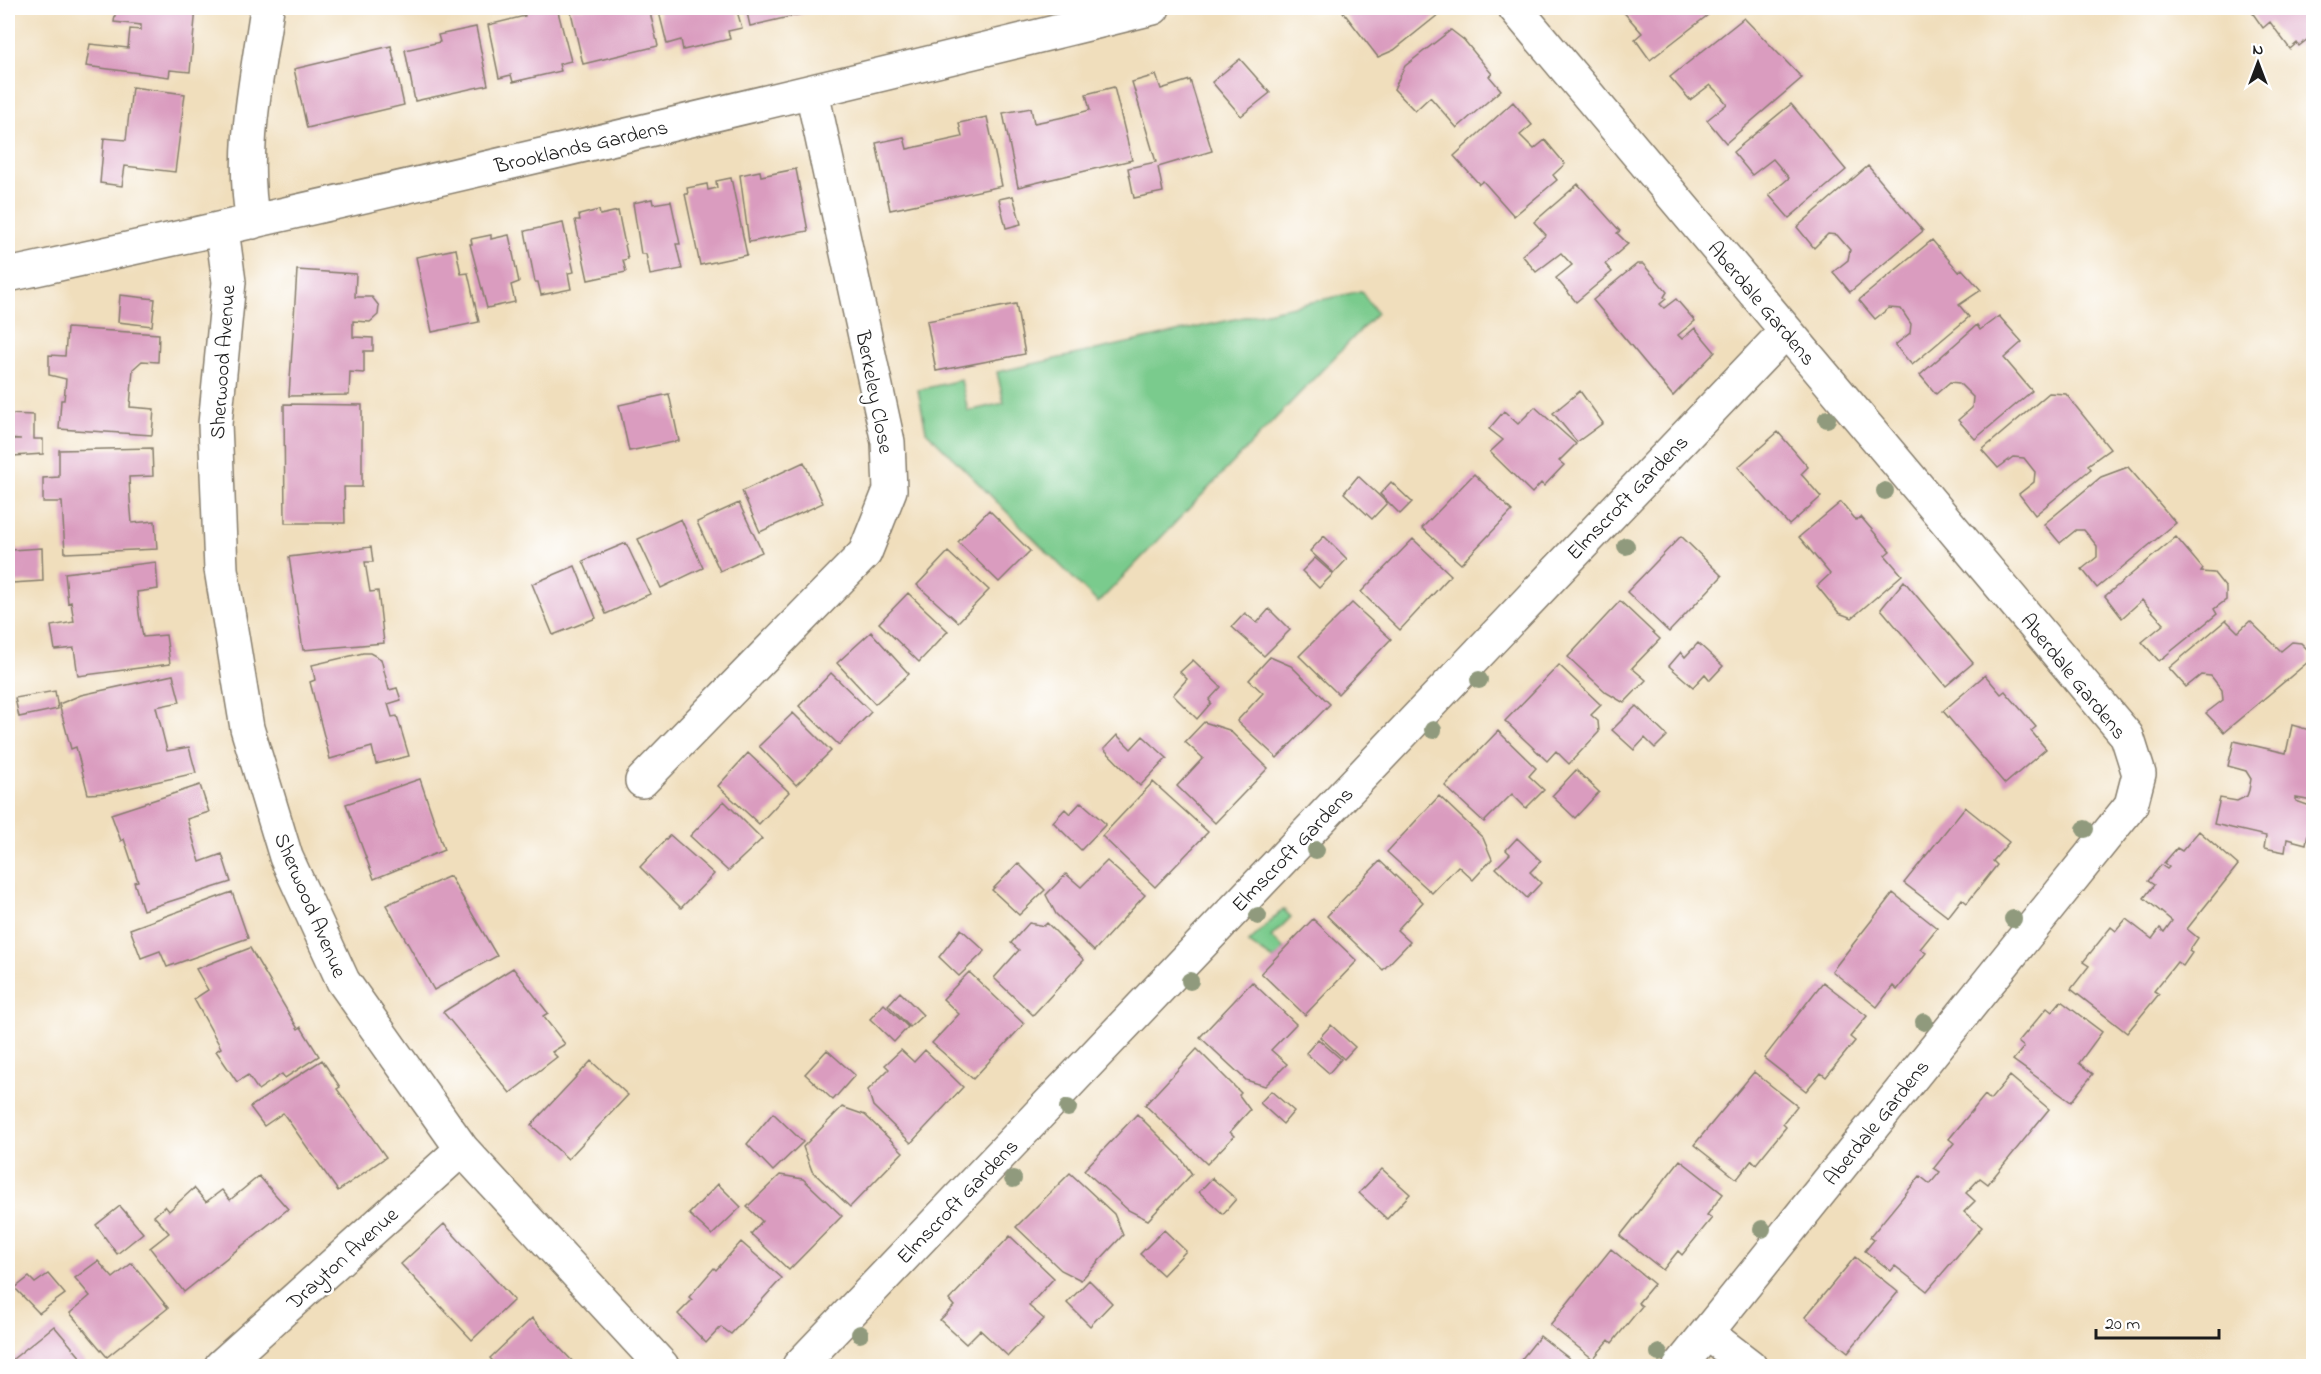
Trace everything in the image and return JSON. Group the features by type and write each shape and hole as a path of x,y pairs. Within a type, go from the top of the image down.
{"street":[{"name":"Sherwood Avenue","path":"267,8 247,153 247,191 237,226 229,282 215,424 221,569 247,728 286,857 343,981 462,1149 662,1366"},
{"name":"Brooklands Gardens","path":"8,274 237,226 812,92 1153,8"},
{"name":"Aberdale Gardens","path":"1515,8 1785,332 2127,736 2139,774 2131,805 1680,1366"},
{"name":"Berkeley Close","path":"642,782 866,553 890,490 888,442 812,92"},
{"name":"Elmscroft Gardens","path":"799,1366 1785,332"},
{"name":"Drayton Avenue","path":"221,1366 462,1149"},
{"path":"1707,1333 1750,1366"}],"green space":[{"path":"1361,291 1377,313 1098,603 926,431 918,390 961,380 968,411 1004,403 997,372"},
{"path":"1283,909 1291,917 1271,937 1285,949 1274,960 1248,943"}],"building":[{"path":"116,8 196,8 190,72 170,70 169,77 86,66 90,44 128,48 130,29 141,30 141,25 114,22"},
{"path":"523,8 557,8 571,61 559,64 561,71 513,82 511,75 499,78 488,25 525,16"},
{"path":"570,8 649,8 658,46 583,64"},
{"path":"658,8 736,8 742,28 728,31 730,39 683,50 681,40 667,44"},
{"path":"746,8 824,8 824,9 750,26"},
{"path":"1340,8 1432,8 1439,14 1394,50 1378,57"},
{"path":"1620,8 1702,8 1708,15 1650,60 1635,39 1642,33"},
{"path":"2249,8 2313,8 2313,35 2299,46 2297,43 2290,49 2270,22 2263,28"},
{"path":"1744,18 1802,78 1726,143 1707,120 1727,104 1718,93 1710,85 1690,100 1670,77"},
{"path":"476,27 488,85 415,101 405,50 440,42 438,35"},
{"path":"1451,30 1464,40 1492,74 1489,76 1501,90 1457,128 1430,97 1415,111 1394,89 1405,66"},
{"path":"391,46 404,105 307,128 294,69"},
{"path":"1240,59 1270,93 1241,116 1212,82"},
{"path":"1156,75 1161,89 1190,80 1212,151 1158,167 1163,192 1134,198 1128,168 1156,162 1132,82"},
{"path":"132,87 185,94 175,172 125,166 122,186 100,183 104,138 126,140"},
{"path":"1114,87 1132,160 1018,187 1003,113 1031,108 1034,123 1064,117 1090,110 1086,94"},
{"path":"1513,102 1532,125 1520,135 1534,149 1545,140 1565,164 1553,175 1557,180 1514,216 1483,181 1479,184 1454,156"},
{"path":"1791,104 1846,170 1789,218 1769,195 1789,178 1773,159 1752,175 1733,152"},
{"path":"987,117 1002,186 890,210 876,143 904,137 907,149 962,137 959,123"},
{"path":"1868,166 1923,231 1850,292 1833,272 1848,260 1850,250 1837,235 1828,234 1814,248 1797,227"},
{"path":"796,169 808,231 749,242 740,175 760,171 761,176"},
{"path":"731,178 747,255 700,265 685,194 688,194 687,188 707,184 708,190 717,188 716,181"},
{"path":"1578,184 1620,231 1617,233 1628,244 1605,264 1612,272 1576,302 1556,278 1572,265 1561,253 1536,272 1522,255 1546,235 1534,222"},
{"path":"1013,196 1021,224 1006,228 999,199"},
{"path":"652,199 653,204 671,201 680,244 676,244 682,269 650,275 646,254 641,254 633,203"},
{"path":"599,210 600,215 618,211 628,259 623,260 626,272 588,280 575,220 580,220 579,215"},
{"path":"563,223 574,272 568,273 571,289 541,295 538,282 535,282 525,231"},
{"path":"491,235 491,239 509,235 519,282 511,285 515,302 487,308 470,244 472,244 471,239"},
{"path":"1932,240 1959,272 1962,269 1981,290 1959,305 1969,317 1912,365 1895,345 1910,333 1911,324 1901,309 1889,308 1875,319 1859,300"},
{"path":"456,249 461,274 468,273 479,322 432,332 416,257"},
{"path":"1637,264 1643,264 1667,292 1664,297 1666,299 1660,304 1664,308 1676,299 1695,321 1678,335 1682,339 1695,328 1715,352 1673,396 1593,300"},
{"path":"297,270 356,274 355,297 372,297 379,306 378,315 370,322 353,321 353,337 373,338 373,351 364,351 364,373 350,372 349,395 289,396"},
{"path":"120,295 155,299 152,326 118,322"},
{"path":"1016,304 1025,354 936,371 927,321"},
{"path":"1999,316 2022,342 2004,358 2032,391 1975,439 1958,420 1972,408 1973,397 1959,383 1950,382 1936,394 1920,375 1977,325 1980,330"},
{"path":"67,328 159,334 158,362 142,361 133,369 130,407 154,409 152,435 59,429 61,400 64,400 66,379 49,375 49,355 65,356"},
{"path":"1580,391 1603,423 1577,442 1553,413"},
{"path":"2049,393 2066,394 2110,449 2088,465 2091,469 2035,515 2019,494 2034,482 2035,472 2024,458 2013,457 1998,468 1982,450"},
{"path":"669,394 679,441 629,451 619,405"},
{"path":"284,404 362,405 362,487 344,487 345,523 285,523"},
{"path":"1535,407 1576,444 1559,461 1564,465 1544,486 1541,483 1532,493 1490,452 1503,440 1489,429 1504,411 1518,424"},
{"path":"8,414 34,415 34,439 43,439 43,454 13,456 13,439 21,439 8,438"},
{"path":"1778,432 1808,467 1801,474 1821,497 1789,525 1738,467"},
{"path":"152,448 153,476 129,477 130,499 132,523 155,521 157,549 65,553 62,502 43,502 43,478 59,477 59,450"},
{"path":"804,462 823,503 760,532 742,491"},
{"path":"2128,467 2176,523 2097,588 2082,569 2097,557 2097,546 2084,530 2076,530 2060,543 2044,524 2101,477"},
{"path":"1474,474 1512,511 1461,564 1422,528"},
{"path":"1358,476 1387,503 1372,519 1344,493"},
{"path":"1391,482 1412,502 1400,514 1380,494"},
{"path":"1841,502 1856,520 1861,517 1890,551 1885,555 1902,575 1852,618 1839,613 1817,586 1830,574 1799,537"},
{"path":"739,503 762,552 720,571 697,522"},
{"path":"989,510 1030,551 999,582 958,542"},
{"path":"681,519 703,568 661,588 638,539"},
{"path":"1324,536 1347,559 1334,573 1310,551"},
{"path":"1681,536 1722,576 1669,632 1627,592"},
{"path":"2176,537 2203,569 2201,572 2214,573 2226,588 2226,600 2214,609 2217,614 2159,661 2142,642 2164,624 2142,600 2122,618 2105,596"},
{"path":"1413,539 1451,575 1400,630 1361,592"},
{"path":"626,543 650,594 606,614 583,561"},
{"path":"371,547 373,562 365,562 370,592 378,591 384,643 303,650 289,557"},
{"path":"42,548 43,581 12,583 11,550"},
{"path":"948,552 989,590 958,622 917,585"},
{"path":"1315,558 1333,574 1319,588 1302,571"},
{"path":"156,562 158,589 137,592 139,614 143,637 166,635 170,664 78,676 74,648 55,650 51,626 74,622 71,602 68,603 65,573"},
{"path":"575,566 596,618 553,635 532,584"},
{"path":"1904,581 1973,663 1946,686 1881,609"},
{"path":"908,593 948,631 919,662 879,623"},
{"path":"1620,601 1660,639 1632,668 1646,680 1624,703 1607,693 1568,657"},
{"path":"1352,603 1391,639 1338,694 1299,656"},
{"path":"1269,609 1290,630 1264,656 1232,627 1245,613 1257,623"},
{"path":"2226,620 2238,632 2250,621 2281,651 2292,642 2301,643 2308,650 2308,662 2224,732 2206,713 2223,700 2222,690 2211,676 2201,675 2186,687 2169,668"},
{"path":"871,632 909,674 875,704 837,663"},
{"path":"1698,643 1723,666 1710,680 1705,674 1693,687 1669,666 1681,652 1685,657"},
{"path":"370,653 381,659 389,690 397,688 401,700 388,704 392,717 397,716 409,756 376,764 372,747 330,759 310,682 315,680 312,665"},
{"path":"1270,657 1291,666 1330,704 1277,758 1237,721 1263,693 1249,680"},
{"path":"1193,660 1221,687 1197,719 1173,695 1187,679 1180,672"},
{"path":"1559,665 1601,705 1591,715 1598,721 1599,732 1569,764 1556,751 1547,761 1505,721"},
{"path":"831,673 871,712 839,745 799,706"},
{"path":"173,675 180,702 156,707 167,751 189,747 196,773 106,793 88,794 76,747 71,749 59,704 81,695"},
{"path":"1985,675 2001,694 2005,691 2036,727 2031,731 2046,749 2005,784 1943,711"},
{"path":"55,691 58,709 19,717 15,698"},
{"path":"1636,706 1667,736 1655,748 1645,738 1634,750 1612,730"},
{"path":"793,713 831,751 796,785 759,746"},
{"path":"1204,722 1229,730 1268,768 1215,823 1177,786 1203,758 1185,742"},
{"path":"2292,725 2313,731 2313,801 2296,798 2296,801 2313,807 2306,844 2287,839 2285,852 2264,848 2266,836 2214,824 2220,798 2237,801 2247,796 2249,790 2251,779 2246,771 2228,766 2234,741 2286,753"},
{"path":"1498,731 1536,768 1529,776 1544,790 1526,808 1512,794 1484,822 1445,786"},
{"path":"1117,735 1131,749 1143,736 1167,758 1140,786 1104,749"},
{"path":"748,753 789,792 759,824 718,786"},
{"path":"1576,770 1599,792 1575,818 1552,796"},
{"path":"420,779 444,850 374,879 346,804"},
{"path":"1153,782 1208,832 1155,887 1102,836"},
{"path":"200,785 209,812 187,819 200,862 222,854 231,882 143,910 134,882 138,881 124,839 121,841 111,814"},
{"path":"1439,796 1483,838 1492,859 1473,880 1458,866 1432,893 1387,852"},
{"path":"724,801 762,839 728,871 690,836"},
{"path":"1081,802 1106,824 1081,850 1053,822 1065,809 1070,814"},
{"path":"1965,807 2009,842 1993,861 1997,865 1967,903 1962,899 1948,917 1904,883"},
{"path":"2199,831 2238,865 2187,929 2198,938 2189,951 2192,953 2183,966 2177,962 2154,991 2159,994 2127,1033 2071,989 2089,966 2083,962 2111,927 2116,931 2126,919 2152,939 2160,928 2164,932 2172,921 2144,898 2154,885 2148,881 2161,865 2167,869 2169,867 2164,863 2177,848 2182,851"},
{"path":"670,835 714,874 681,908 640,867"},
{"path":"1517,838 1541,861 1530,872 1541,883 1527,898 1496,868 1510,854 1506,850"},
{"path":"1107,861 1145,895 1094,951 1056,914 1046,895 1066,874 1081,887"},
{"path":"1380,861 1423,902 1397,930 1410,942 1383,970 1327,916"},
{"path":"1018,863 1045,890 1019,915 992,890"},
{"path":"450,876 497,956 434,990 386,905"},
{"path":"232,892 248,938 167,967 160,951 141,958 130,929"},
{"path":"1893,893 1937,928 1920,949 1926,953 1897,990 1893,986 1877,1007 1832,971"},
{"path":"1313,919 1357,961 1305,1015 1261,973"},
{"path":"1029,923 1044,926 1047,923 1084,960 1033,1015 994,978 1019,950 1011,943"},
{"path":"961,929 985,951 959,976 939,957"},
{"path":"250,948 298,1029 301,1027 319,1056 285,1078 282,1074 258,1090 248,1075 237,1082 216,1051 221,1048 194,999 208,990 196,969"},
{"path":"513,968 548,1013 543,1016 565,1044 552,1052 557,1057 510,1093 443,1012"},
{"path":"969,972 1024,1024 973,1079 932,1043 959,1014 943,999"},
{"path":"1252,982 1296,1024 1271,1050 1287,1064 1265,1086 1246,1080 1200,1037"},
{"path":"1823,982 1867,1016 1850,1037 1855,1041 1826,1077 1821,1073 1806,1091 1764,1058"},
{"path":"900,992 923,1015 910,1027 888,1005"},
{"path":"2061,1001 2102,1032 2079,1063 2093,1074 2071,1102 2013,1060 2024,1047 2018,1042 2047,1008 2052,1012"},
{"path":"884,1004 908,1027 894,1042 870,1019"},
{"path":"1331,1025 1355,1047 1344,1059 1320,1037"},
{"path":"1318,1039 1341,1059 1329,1073 1306,1053"},
{"path":"1197,1049 1241,1093 1239,1095 1250,1110 1230,1132 1234,1136 1207,1164 1145,1105"},
{"path":"827,1050 855,1075 833,1100 805,1074"},
{"path":"901,1050 914,1062 925,1050 963,1087 911,1143 873,1106 868,1090 889,1069 885,1065"},
{"path":"322,1060 340,1087 337,1089 386,1157 338,1191 283,1113 264,1126 250,1107"},
{"path":"591,1061 628,1095 568,1159 531,1125"},
{"path":"1754,1072 1797,1106 1783,1124 1786,1127 1756,1164 1752,1160 1737,1179 1694,1145"},
{"path":"2010,1076 2049,1109 1988,1184 1980,1178 1966,1193 1975,1201 1964,1212 1982,1227 1927,1291 1895,1266 1891,1271 1865,1251 1874,1240 1870,1237 1920,1176 1930,1184 1940,1172 1934,1168 1954,1143 1949,1139 1985,1095 1990,1100"},
{"path":"1271,1091 1294,1111 1283,1124 1260,1103"},
{"path":"842,1107 865,1115 903,1152 850,1207 812,1171 803,1147"},
{"path":"773,1113 803,1142 773,1171 747,1144"},
{"path":"1137,1114 1180,1157 1192,1174 1148,1220 1128,1210 1084,1170"},
{"path":"1680,1160 1723,1194 1707,1215 1712,1218 1682,1255 1678,1251 1663,1270 1620,1236"},
{"path":"1382,1169 1410,1194 1387,1219 1359,1193"},
{"path":"1070,1173 1114,1214 1123,1235 1081,1280 1061,1270 1016,1227"},
{"path":"780,1175 803,1179 842,1216 789,1270 751,1234 762,1221 747,1207"},
{"path":"259,1176 288,1209 184,1292 150,1248 169,1233 154,1216 165,1206 169,1211 194,1188 206,1202 222,1190 230,1200"},
{"path":"1212,1178 1236,1199 1223,1214 1199,1192"},
{"path":"718,1184 741,1207 712,1235 689,1214"},
{"path":"120,1206 143,1233 117,1254 96,1225"},
{"path":"444,1224 514,1300 472,1340 401,1264"},
{"path":"1164,1230 1186,1251 1163,1275 1140,1254"},
{"path":"1010,1236 1054,1278 1029,1306 1044,1319 1008,1356 980,1330 966,1344 940,1320 954,1306 949,1300"},
{"path":"741,1242 782,1278 731,1334 721,1327 706,1343 678,1314 692,1300 689,1297 714,1268 716,1270"},
{"path":"1611,1249 1654,1284 1638,1303 1642,1306 1612,1343 1609,1340 1593,1359 1550,1325"},
{"path":"1855,1257 1898,1292 1848,1352 1805,1317"},
{"path":"98,1261 113,1278 132,1263 168,1308 107,1357 70,1313 90,1296 75,1278"},
{"path":"48,1274 65,1294 39,1313 15,1288 29,1277 35,1283"},
{"path":"1089,1280 1112,1303 1090,1326 1067,1303"},
{"path":"532,1318 577,1366 497,1366 490,1358"},
{"path":"54,1326 88,1366 8,1366 8,1363"},
{"path":"1540,1336 1579,1366 1516,1366"}]}
